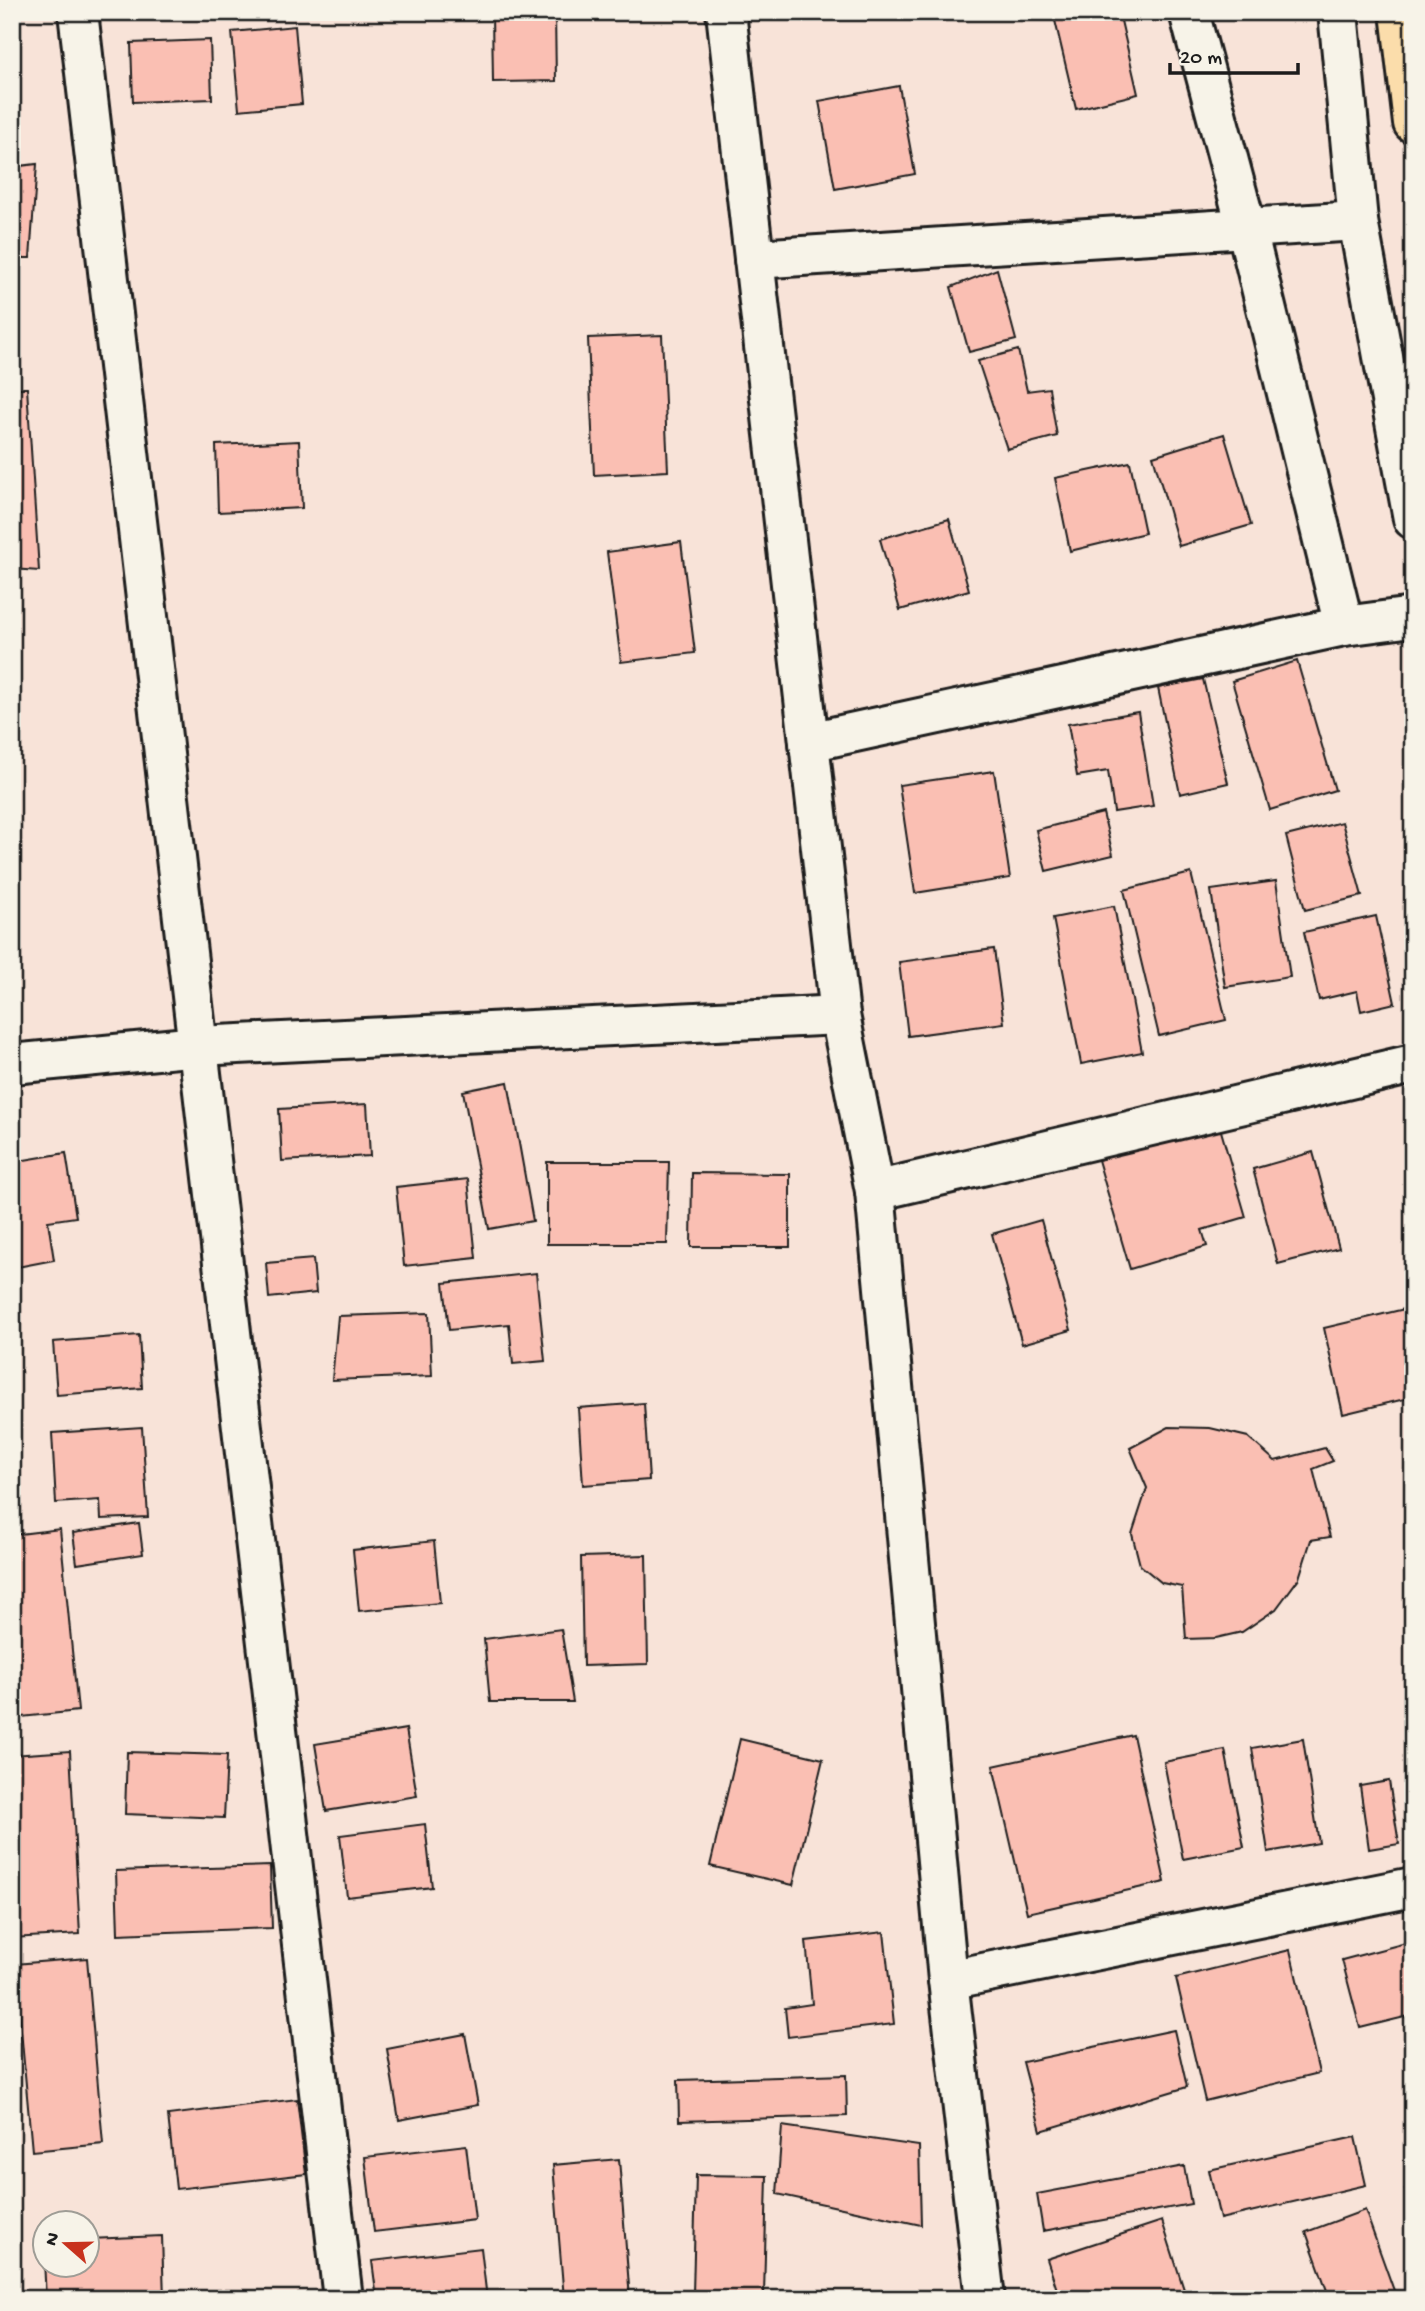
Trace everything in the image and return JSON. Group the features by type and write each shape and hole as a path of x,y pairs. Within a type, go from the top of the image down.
{"main road":[{"path":"1400,12 1413,123"}],"street":[{"path":"78,12 343,2299"},
{"path":"726,12 840,1015 875,1191 948,1980 985,2299"},
{"path":"1189,12 1246,226 1344,626"},
{"path":"1338,12 1358,221 1413,519"},
{"path":"754,259 1358,221"},
{"path":"808,742 1344,626 1413,617"},
{"path":"12,1064 198,1046 840,1015"},
{"path":"875,1191 1413,1063"},
{"path":"948,1980 1413,1886"}],"building":[{"path":"492,12 555,12 556,81 493,82"},
{"path":"1053,12 1119,12 1138,94 1076,109"},
{"path":"295,26 302,104 239,110 232,32"},
{"path":"210,40 212,99 133,102 131,43"},
{"path":"899,86 915,174 835,189 819,101"},
{"path":"37,164 30,258 12,258 12,167"},
{"path":"997,269 1016,340 969,352 951,287"},
{"path":"662,335 668,471 594,475 588,338"},
{"path":"1018,350 1027,391 1049,388 1057,436 1007,449 978,361"},
{"path":"12,388 27,388 39,571 12,569"},
{"path":"1224,434 1251,525 1179,546 1153,456"},
{"path":"299,441 302,508 218,512 216,445"},
{"path":"1130,462 1145,533 1070,551 1055,478"},
{"path":"949,519 969,590 900,610 880,539"},
{"path":"681,542 695,653 621,662 607,552"},
{"path":"1297,661 1335,790 1270,810 1232,681"},
{"path":"1203,679 1228,783 1180,794 1158,688"},
{"path":"1138,712 1153,806 1114,812 1108,771 1077,776 1068,724"},
{"path":"994,771 1010,878 915,893 899,785"},
{"path":"1103,813 1113,855 1046,871 1036,830"},
{"path":"1342,822 1362,896 1305,910 1286,836"},
{"path":"1191,873 1226,1020 1159,1036 1124,890"},
{"path":"1276,881 1290,977 1225,987 1211,890"},
{"path":"1114,906 1142,1052 1081,1064 1053,918"},
{"path":"1376,916 1395,1003 1361,1011 1357,991 1319,1000 1304,932"},
{"path":"994,949 1004,1023 908,1036 899,962"},
{"path":"508,1082 533,1221 489,1229 463,1091"},
{"path":"367,1104 370,1156 282,1161 279,1109"},
{"path":"1219,1124 1246,1217 1202,1230 1207,1246 1130,1269 1098,1160"},
{"path":"1313,1152 1339,1248 1278,1264 1253,1169"},
{"path":"66,1153 76,1217 48,1221 54,1260 12,1268 12,1162"},
{"path":"547,1162 669,1162 667,1244 547,1244"},
{"path":"692,1173 790,1174 790,1247 691,1247"},
{"path":"468,1179 476,1258 404,1266 396,1187"},
{"path":"1041,1220 1071,1330 1022,1344 992,1234"},
{"path":"313,1259 316,1293 269,1298 266,1263"},
{"path":"536,1273 545,1361 513,1364 509,1324 449,1330 444,1283"},
{"path":"1413,1307 1413,1397 1343,1414 1324,1328"},
{"path":"429,1313 432,1376 332,1380 338,1316"},
{"path":"139,1335 142,1388 57,1395 53,1342"},
{"path":"644,1403 649,1480 583,1485 578,1408"},
{"path":"142,1427 148,1517 101,1519 100,1500 56,1503 52,1433"},
{"path":"1169,1427 1210,1428 1248,1437 1275,1461 1325,1448 1333,1461 1313,1469 1330,1537 1311,1540 1299,1578 1276,1609 1242,1632 1216,1638 1186,1639 1182,1587 1162,1583 1140,1565 1132,1534 1147,1488 1130,1448"},
{"path":"139,1523 143,1554 77,1564 73,1533"},
{"path":"60,1529 78,1711 12,1718 12,1535"},
{"path":"434,1541 440,1603 359,1611 353,1550"},
{"path":"646,1555 648,1664 583,1666 581,1557"},
{"path":"561,1629 573,1702 490,1702 484,1639"},
{"path":"406,1729 417,1796 326,1811 315,1744"},
{"path":"1133,1735 1165,1882 1027,1913 993,1766"},
{"path":"740,1739 823,1759 793,1885 710,1866"},
{"path":"1303,1739 1319,1843 1268,1852 1252,1748"},
{"path":"1225,1750 1244,1847 1183,1859 1164,1762"},
{"path":"70,1751 80,1934 12,1938 12,1755"},
{"path":"127,1752 227,1755 224,1818 125,1814"},
{"path":"1389,1781 1399,1844 1369,1849 1360,1786"},
{"path":"425,1824 432,1887 347,1897 340,1835"},
{"path":"270,1866 272,1928 118,1934 116,1871"},
{"path":"884,1932 894,2024 788,2037 785,2008 812,2004 806,1941"},
{"path":"1413,1941 1413,2015 1360,2028 1342,1960"},
{"path":"1290,1950 1319,2073 1205,2101 1176,1978"},
{"path":"87,1958 103,2144 32,2151 15,1964"},
{"path":"1174,2030 1187,2087 1041,2131 1023,2062"},
{"path":"465,2034 478,2105 399,2120 387,2049"},
{"path":"846,2075 847,2116 679,2121 678,2080"},
{"path":"297,2099 306,2174 176,2189 168,2115"},
{"path":"782,2126 919,2146 921,2225 777,2194"},
{"path":"1355,2137 1366,2185 1220,2219 1209,2170"},
{"path":"466,2145 475,2220 374,2232 365,2157"},
{"path":"619,2159 630,2299 564,2299 553,2165"},
{"path":"1184,2166 1191,2204 1043,2231 1037,2194"},
{"path":"696,2175 767,2176 764,2295 693,2294"},
{"path":"1413,2187 1413,2211 1405,2190"},
{"path":"1365,2210 1397,2299 1330,2299 1306,2232"},
{"path":"1162,2221 1187,2299 1060,2299 1047,2259"},
{"path":"162,2236 164,2299 46,2299 45,2280 102,2280 102,2238"},
{"path":"481,2248 487,2299 377,2299 372,2261"}]}
